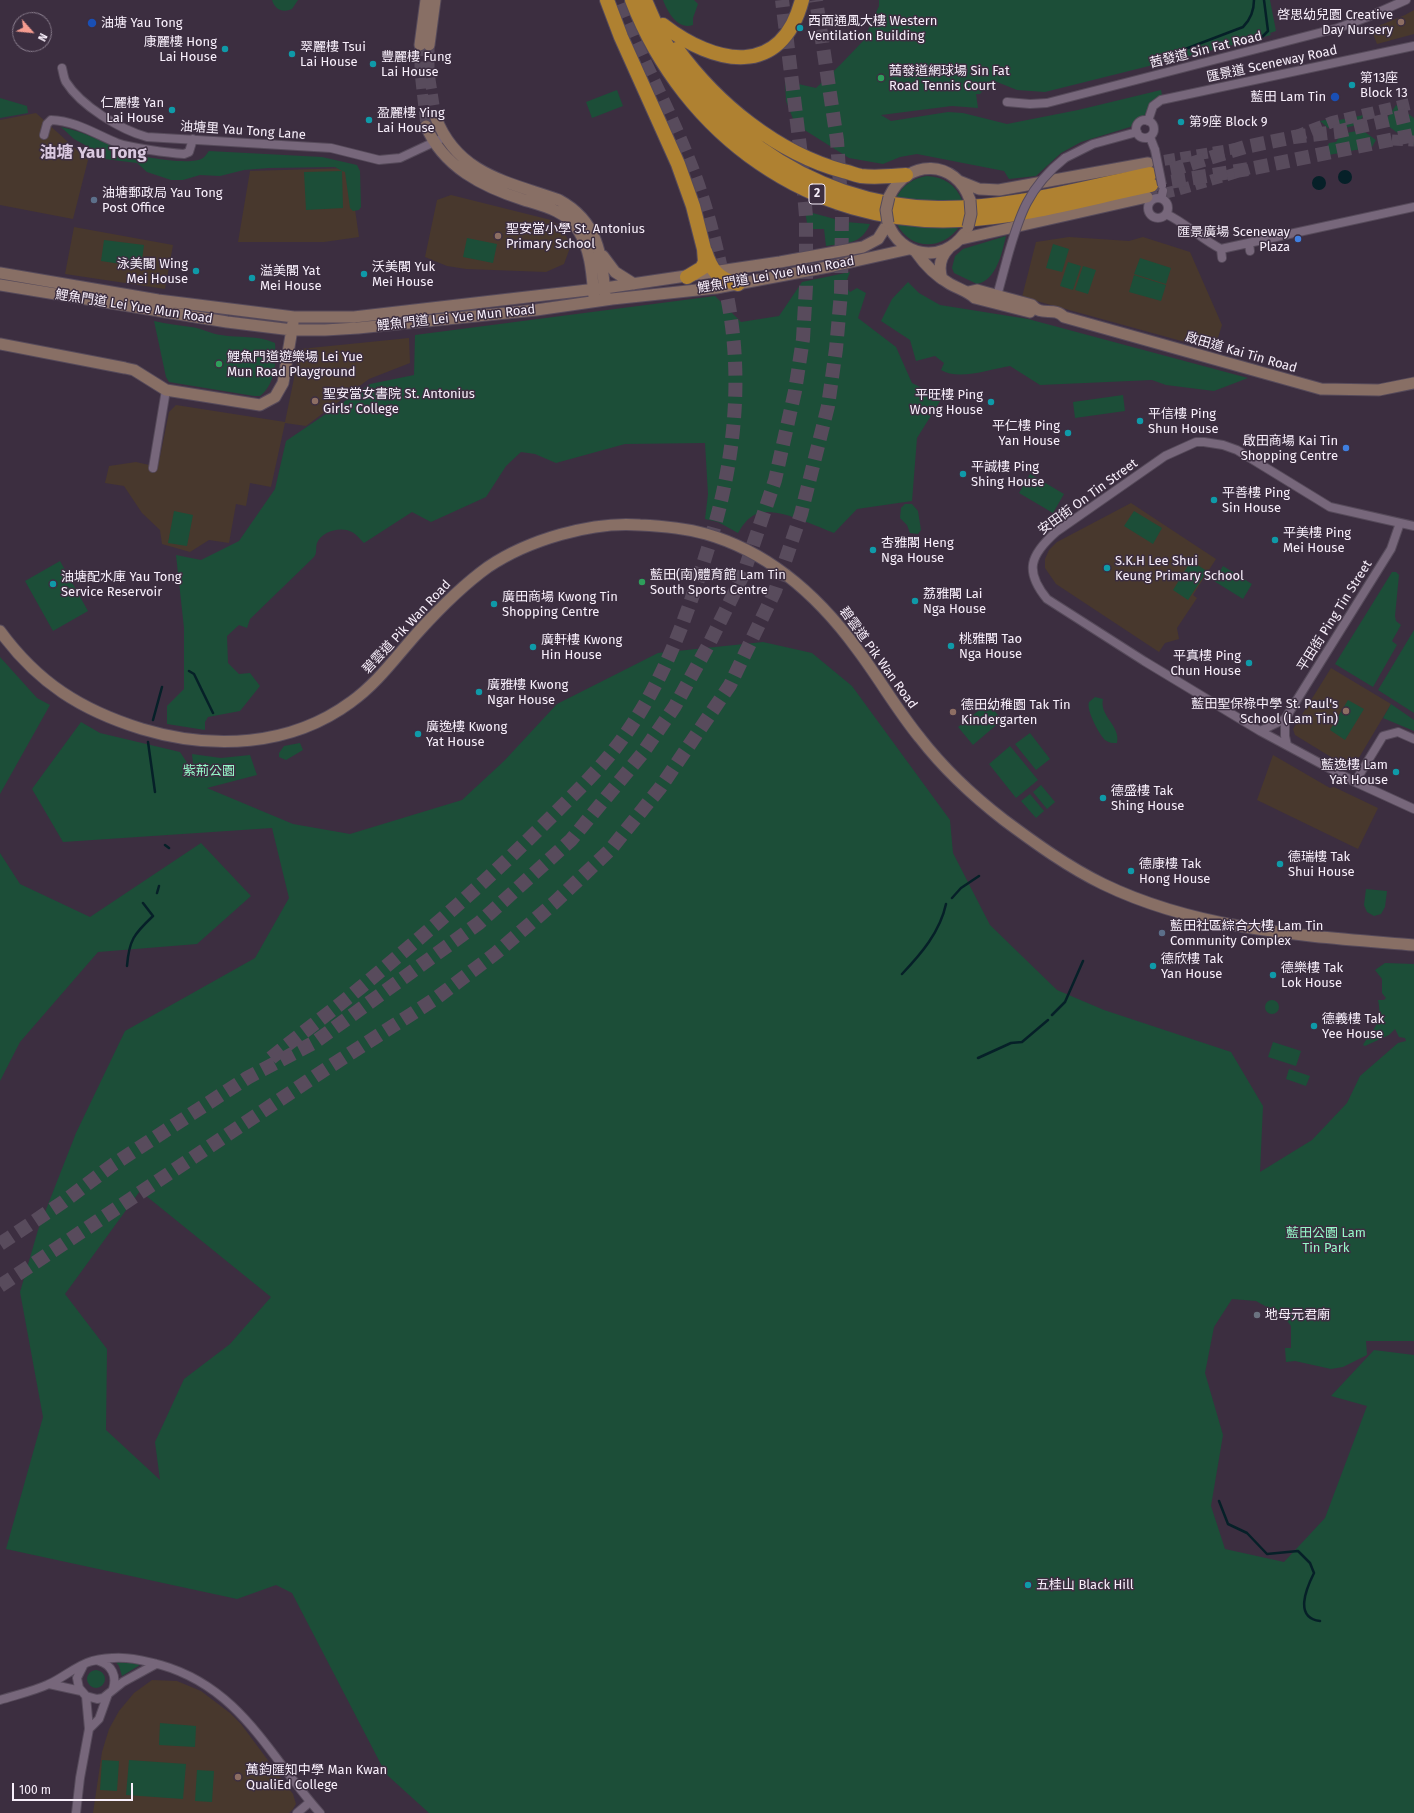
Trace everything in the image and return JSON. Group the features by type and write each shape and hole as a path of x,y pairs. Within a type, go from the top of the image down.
{"highway":[{"path":"607,0 621,37 684,178 709,263 716,273 725,280 738,284"},
{"name":"2","path":"632,0 646,34 665,68 701,113 744,152 776,173 811,191 859,208 917,219 967,219 1014,214 1051,201 1149,180"},
{"name":"2","path":"645,0 657,29 672,56 686,77 709,105 751,142 798,172 832,187 860,196 918,207 991,206 1051,201"},
{"path":"649,0 680,54 745,120 772,139 819,163 861,176 906,175"},
{"path":"663,25 701,49 723,56 738,58 751,57 769,51 782,40 789,32 797,16 802,0"},
{"path":"686,277 702,268 705,262 704,249"}],"main road":[{"path":"426,0 425,45 435,0"},
{"path":"436,118 445,137 462,157 482,172 512,185 559,200 568,205 588,224 600,252 615,272 634,284"},
{"path":"426,126 434,143 450,162 474,180 501,192 556,210 569,219 578,229 585,243 591,263 594,301"},
{"path":"942,279 940,262 944,254 961,239 968,227 971,214 970,200 959,182 948,173 934,169 920,169 906,175 896,184 889,197 886,210 888,222 894,235 913,250 937,253 950,248"},
{"path":"959,182 979,189 999,190 1149,180"},
{"path":"961,239 1149,180"},
{"name":"鯉魚門道 Lei Yue Mun Road","path":"0,273 158,300 294,317 354,317 593,290 716,273 863,247 878,239 888,222"},
{"name":"鯉魚門道 Lei Yue Mun Road","path":"0,286 182,316 292,330 358,328 536,310 594,301 738,284 913,250"},
{"name":"啟田道 Kai Tin Road","path":"913,250 928,267 942,279 968,292 977,290 993,299 1032,305 1049,317 1058,320 1064,317 1321,389 1379,390 1414,383"},
{"path":"600,252 606,300"},
{"path":"0,344 134,370 166,390 255,405 265,403 275,397 283,383 294,317"},
{"name":"碧雲道 Pik Wan Road","path":"0,631 13,649 48,682 68,697 102,715 155,733 195,741 231,743 261,740 299,730 332,715 365,691 434,615 468,583 492,564 562,534 603,524 633,524 694,531 714,536 754,554 777,567 804,590 821,606 853,644 899,710 938,759 985,805 1054,856 1105,885 1177,913 1257,930 1328,938 1414,945"}],"street":[{"name":"茜發道 Sin Fat Road","path":"1007,102 1040,104 1070,97 1338,28 1406,0"},
{"name":"匯景道 Sceneway Road","path":"993,299 1007,259 1016,226 1024,207 1035,188 1048,172 1065,158 1084,148 1137,132 1138,125 1144,121 1148,121 1153,106 1161,100 1414,46"},
{"name":"油塘里 Yau Tong Lane","path":"62,68 66,82 100,114 118,126 146,137 330,148 379,160 400,158 445,137"},
{"path":"44,135 47,124 51,120 74,123 118,143 184,154 189,152 193,139"},
{"path":"1148,121 1154,128 1150,137 1155,150 1163,191 1161,199"},
{"path":"1137,132 1142,138 1150,137"},
{"path":"1156,198 1165,201 1168,207 1166,214 1162,218 1151,216 1148,212 1148,206 1151,201 1156,198"},
{"path":"1166,214 1180,221 1208,242 1221,249 1414,207"},
{"path":"1248,243 1250,251"},
{"path":"1221,249 1222,258"},
{"path":"154,468 166,390"},
{"name":"安田街 On Tin Street","path":"1414,526 1330,507 1233,448 1214,443 1196,442 1165,456 1056,532 1044,543 1033,562 1032,573 1036,585 1047,599 1149,664 1260,731 1355,782 1414,809"},
{"name":"平田街 Ping Tin Street","path":"1285,719 1391,549 1400,523"},
{"path":"1260,731 1285,719 1287,745"},
{"path":"1355,782 1383,736 1398,732 1414,739"},
{"path":"0,1700 49,1684 91,1662 119,1658 146,1660 183,1674 202,1684 234,1707 252,1725 320,1813"},
{"path":"89,1729 99,1719 115,1680 113,1672 107,1665 99,1661"},
{"path":"49,1684 97,1699 156,1664"},
{"path":"76,1813 80,1778 89,1729 84,1694 77,1678 83,1666"},
{"path":"297,1813 310,1802"}],"shaded area":[{"name":"啓思幼兒園 Creative Day Nursery","path":"1414,10 1414,34 1377,44 1371,29"},
{"path":"36,113 88,160 73,219 0,205 0,120"},
{"path":"349,168 359,237 324,242 238,242 250,171"},
{"name":"聖安當小學 St. Antonius Primary School","path":"451,195 551,220 561,227 571,245 564,264 546,272 466,269 447,266 425,257 437,200"},
{"path":"74,227 173,245 165,289 65,274"},
{"path":"1069,237 1129,241 1143,237 1190,252 1222,325 1214,350 1022,297 1036,242"},
{"path":"409,338 410,363 369,379 306,426 285,423 271,487 250,483 246,506 236,504 229,543 209,540 190,552 162,544 160,530 142,513 124,486 105,483 109,466 136,462 158,467 169,412 176,405 285,422 300,349"},
{"path":"1131,503 1216,559 1193,595 1197,598 1177,628 1179,639 1165,643 1159,652 1056,584 1045,568 1045,559 1049,550 1057,542"},
{"name":"藍田聖保祿中學 St. Paul's School (Lam Tin)","path":"1331,668 1391,704 1354,766 1344,765 1295,735 1293,729"},
{"path":"1273,755 1330,788 1334,787 1378,808 1358,849 1257,800"},
{"path":"152,1680 177,1681 201,1691 230,1713 241,1724 293,1794 296,1804 293,1809 289,1813 93,1813 102,1752 109,1729 119,1711 134,1693"}],"green space":[{"path":"272,0 298,0 292,9 283,11 275,6"},
{"path":"663,0 694,0 698,4 693,18 693,25 688,26 678,23 671,15"},
{"path":"879,0 1270,0 1276,31 1270,33 1271,35 1245,42 1045,92 1017,90 992,80 980,94 976,94 978,108 952,106 881,115 891,121 948,112 963,113 1007,124 1078,110 1161,90 1162,95 1150,103 1144,117 1130,127 1081,142 1061,153 1036,176 1009,179 1004,171 917,154 900,157 883,164 849,158 795,124 786,101 785,81 816,88 863,41 879,6"},
{"path":"617,90 623,106 592,118 586,102"},
{"path":"0,98 27,106 28,113 0,118"},
{"path":"1396,105 1414,118 1414,145 1384,123"},
{"path":"1364,115 1357,125 1340,129 1336,126 1328,128 1320,121 1336,118 1339,120"},
{"path":"61,127 86,135 127,152 166,160 197,160 204,157 209,151 322,157 357,165 360,171 361,207 359,210 353,211 350,208 345,172 335,167 269,168 244,170 220,176 200,175 183,180 171,180 147,172 137,163 97,158 85,145 74,139"},
{"path":"1362,130 1376,140 1372,147 1323,156 1329,143 1336,142 1341,134"},
{"path":"342,171 343,208 306,210 304,172"},
{"path":"927,176 939,178 949,183 953,186 962,200 940,202 896,198 902,189 913,180"},
{"path":"805,211 846,222 870,224 862,236 852,242 826,246 824,229 808,229"},
{"path":"897,224 928,227 959,227 952,235 944,240 926,244 918,243 910,239 903,233"},
{"path":"1006,236 998,264 994,271 984,281 977,284 954,273 952,268 955,256 963,249"},
{"path":"467,238 497,244 493,263 463,257"},
{"path":"104,240 144,245 141,267 101,261"},
{"path":"1053,244 1069,249 1062,272 1046,268"},
{"path":"1140,258 1171,268 1166,284 1134,274"},
{"path":"1068,262 1081,266 1073,290 1060,286"},
{"path":"1083,266 1096,270 1088,294 1075,290"},
{"path":"850,272 845,285 850,292 857,288 866,293 858,318 896,347 912,383 942,398 917,438 912,501 857,509 834,533 794,517 772,512 762,512 749,519 738,533 718,522 705,519 708,494 705,443 625,444 556,463 535,454 521,452 506,466 486,497 431,522 412,512 364,543 355,534 348,530 332,531 323,535 317,543 315,556 250,619 247,628 239,625 227,636 228,663 239,674 250,673 260,686 240,711 208,717 205,722 205,730 167,724 167,706 184,689 184,628 176,555 201,560 239,541 275,489 286,441 370,384 414,375 415,335 715,296 741,322 779,316 802,282"},
{"path":"1134,275 1166,285 1161,301 1129,292"},
{"path":"908,282 919,293 940,305 1028,319 1248,378 1214,391 1166,385 1152,380 1040,385 1010,366 975,373 948,373 941,370 944,363 935,356 916,361 910,340 881,321 892,299"},
{"name":"鯉魚門道遊樂場 Lei Yue Mun Road Playground","path":"154,321 195,328 228,336 269,340 275,343 275,365 269,386 260,396 254,396 169,382 166,377"},
{"path":"1123,395 1125,411 1075,418 1073,402"},
{"path":"1030,474 1064,494 1053,513 1019,493"},
{"path":"905,504 912,504 918,511 921,530 918,534 910,533 907,525 900,518 901,508"},
{"path":"174,511 193,515 187,546 168,543"},
{"path":"1134,511 1162,528 1153,544 1124,526"},
{"path":"60,561 88,611 53,631 25,581"},
{"path":"1191,561 1207,571 1188,600 1173,590"},
{"path":"1223,566 1252,584 1243,599 1214,581"},
{"path":"1392,572 1396,572 1399,575 1395,616 1396,621 1401,625 1392,641 1397,645 1373,687 1335,664"},
{"path":"1414,630 1414,713 1378,690"},
{"path":"763,642 812,653 852,686 950,820 953,853 990,925 1057,990 1104,1010 1231,1052 1263,1106 1260,1172 1312,1140 1347,1103 1360,1076 1398,1043 1406,1041 1405,1038 1399,1037 1395,1029 1389,1035 1365,1046 1363,1045 1374,1029 1378,1020 1378,1000 1384,1000 1386,998 1382,993 1382,979 1375,970 1385,963 1414,964 1414,1341 1366,1341 1367,1355 1343,1367 1331,1369 1295,1361 1286,1362 1285,1348 1291,1348 1291,1326 1283,1316 1256,1301 1232,1299 1214,1327 1205,1373 1223,1435 1211,1506 1225,1549 1284,1562 1325,1518 1367,1406 1331,1396 1374,1350 1414,1355 1414,1813 429,1813 386,1774 292,1593 276,1585 237,1599 6,1549 43,1417 20,1292 38,1230 76,1133 125,1031 255,958 289,898 272,828 63,842 32,789 81,722 100,733 180,752 194,773 192,754 221,758 250,755 257,775 207,788 293,824 350,834 462,800 504,761 557,704 658,653","holes":["140,1191 271,1297 230,1344 184,1379 155,1442 160,1480 106,1430 107,1349 65,1294"]},
{"path":"0,657 37,698 50,705 0,794"},
{"path":"1095,697 1103,699 1104,711 1116,731 1117,743 1105,740 1094,722 1089,710 1089,702"},
{"path":"1348,700 1364,709 1345,740 1330,730"},
{"path":"988,703 1002,720 973,745 958,727"},
{"path":"1391,704 1414,720 1414,731 1383,718"},
{"path":"1030,733 1050,759 1036,770 1015,744"},
{"path":"300,743 303,750 286,760 279,757 279,753 284,746"},
{"path":"1010,746 1038,780 1016,798 989,764"},
{"path":"1041,785 1055,802 1047,809 1033,792"},
{"path":"1030,794 1044,811 1036,818 1021,801"},
{"path":"201,843 251,896 197,944 98,952 20,1042 0,1081 0,853 20,884 90,917"},
{"path":"1366,889 1387,891 1385,907 1381,914 1374,916 1367,912 1364,905"},
{"path":"1269,1000 1275,1000 1279,1004 1279,1010 1275,1014 1269,1014 1265,1010 1265,1004"},
{"path":"1273,1042 1301,1051 1296,1066 1268,1057"},
{"path":"1289,1069 1310,1076 1306,1086 1286,1079"},
{"path":"115,1661 143,1663 122,1676 119,1666"},
{"path":"96,1670 102,1673 105,1679 102,1685 96,1688 90,1685 87,1679 90,1673"},
{"path":"160,1723 196,1726 195,1747 159,1745"},
{"path":"102,1760 119,1761 117,1791 100,1790"},
{"path":"129,1760 186,1764 183,1799 126,1795"},
{"path":"197,1770 214,1771 212,1802 195,1801"}],"water":[{"path":"1342,170 1348,170 1352,174 1352,180 1348,184 1342,184 1338,180 1338,174"},
{"path":"1316,176 1322,176 1326,180 1326,186 1322,190 1316,190 1312,186 1312,180"}],"waterway":[{"path":"1159,59 1243,27 1251,15 1254,0"},
{"path":"1261,38 1268,31 1264,0"},
{"path":"189,671 194,674 213,713"},
{"path":"153,720 162,687"},
{"path":"148,742 155,792"},
{"path":"165,845 169,848"},
{"path":"952,898 961,888 979,876"},
{"path":"157,893 159,886"},
{"path":"127,966 129,950 134,938 141,928 153,916 143,903"},
{"path":"902,974 929,942 939,924 946,904"},
{"path":"1052,1015 1065,1002 1083,961"},
{"path":"978,1058 1011,1043 1022,1042 1048,1020"},
{"path":"1219,1501 1228,1524 1247,1533 1267,1554 1298,1551 1310,1563 1314,1573 1306,1594 1304,1602 1305,1609 1307,1614 1312,1619 1320,1621"}],"tunnel":[{"path":"271,1058 360,988 454,908 522,846 597,770 616,747 640,713 664,667 693,595 718,515 730,453 734,422 735,390 735,359 732,327 719,261 700,190 679,136 634,39 618,0"},
{"path":"0,1244 63,1202 114,1164 247,1078 315,1042 479,923 571,840 642,754 675,706 709,644 743,575 775,480 795,391 803,339 806,286 806,216 800,147 782,0"},
{"path":"0,1286 326,1069 435,999 496,953 554,903 610,850 660,788 730,685 775,591 801,514 828,406 836,349 841,293 842,215 837,140 816,0"},
{"path":"420,45 420,72 426,126"},
{"path":"429,45 429,73 436,118"},
{"path":"1294,137 1332,122 1414,103"},
{"path":"1150,174 1171,170 1245,147 1294,137 1336,132 1414,114"},
{"path":"1151,185 1249,169 1414,135"},
{"path":"1392,140 1414,141"},
{"path":"1148,163 1245,147"},
{"path":"1147,197 1175,191 1249,169"}],"place":[{"name":"啓思幼兒園 Creative Day Nursery","path":"1401,22"},
{"name":"油塘 Yau Tong","path":"92,23"},
{"name":"西面通風大樓 Western Ventilation Building","path":"800,28"},
{"name":"康麗樓 Hong Lai House","path":"225,49"},
{"name":"翠麗樓 Tsui Lai House","path":"292,54"},
{"name":"豐麗樓 Fung Lai House","path":"373,64"},
{"name":"茜發道網球場 Sin Fat Road Tennis Court","path":"881,78"},
{"name":"第13座 Block 13","path":"1352,85"},
{"name":"藍田 Lam Tin","path":"1335,97"},
{"name":"仁麗樓 Yan Lai House","path":"172,110"},
{"name":"盈麗樓 Ying Lai House","path":"369,120"},
{"name":"第9座 Block 9","path":"1181,122"},
{"name":"油塘郵政局 Yau Tong Post Office","path":"94,200"},
{"name":"聖安當小學 St. Antonius Primary School","path":"498,236"},
{"name":"匯景廣場 Sceneway Plaza","path":"1298,239"},
{"name":"泳美閣 Wing Mei House","path":"196,271"},
{"name":"沃美閣 Yuk Mei House","path":"364,274"},
{"name":"溢美閣 Yat Mei House","path":"252,278"},
{"name":"鯉魚門道遊樂場 Lei Yue Mun Road Playground","path":"219,364"},
{"name":"聖安當女書院 St. Antonius Girls' College","path":"315,401"},
{"name":"平旺樓 Ping Wong House","path":"991,402"},
{"name":"平信樓 Ping Shun House","path":"1140,421"},
{"name":"平仁樓 Ping Yan House","path":"1068,433"},
{"name":"啟田商場 Kai Tin Shopping Centre","path":"1346,448"},
{"name":"平誠樓 Ping Shing House","path":"963,474"},
{"name":"平善樓 Ping Sin House","path":"1214,500"},
{"name":"平美樓 Ping Mei House","path":"1275,540"},
{"name":"杏雅閣 Heng Nga House","path":"873,550"},
{"name":"S.K.H Lee Shui Keung Primary School","path":"1107,568"},
{"name":"藍田(南)體育館 Lam Tin South Sports Centre","path":"642,582"},
{"name":"油塘配水庫 Yau Tong Service Reservoir","path":"53,584"},
{"name":"荔雅閣 Lai Nga House","path":"915,601"},
{"name":"廣田商場 Kwong Tin Shopping Centre","path":"494,604"},
{"name":"桃雅閣 Tao Nga House","path":"951,646"},
{"name":"廣軒樓 Kwong Hin House","path":"533,647"},
{"name":"平真樓 Ping Chun House","path":"1249,663"},
{"name":"廣雅樓 Kwong Ngar House","path":"479,692"},
{"name":"藍田聖保祿中學 St. Paul's School (Lam Tin)","path":"1346,711"},
{"name":"德田幼稚園 Tak Tin Kindergarten","path":"953,712"},
{"name":"廣逸樓 Kwong Yat House","path":"418,734"},
{"name":"藍逸樓 Lam Yat House","path":"1396,772"},
{"name":"德盛樓 Tak Shing House","path":"1103,798"},
{"name":"德瑞樓 Tak Shui House","path":"1280,864"},
{"name":"德康樓 Tak Hong House","path":"1131,871"},
{"name":"藍田社區綜合大樓 Lam Tin Community Complex","path":"1162,933"},
{"name":"德欣樓 Tak Yan House","path":"1153,966"},
{"name":"德樂樓 Tak Lok House","path":"1273,975"},
{"name":"德義樓 Tak Yee House","path":"1314,1026"},
{"name":"地母元君廟","path":"1257,1315"},
{"name":"五桂山 Black Hill","path":"1028,1585"},
{"name":"萬鈞匯知中學 Man Kwan QualiEd College","path":"238,1777"}],"district":[{"name":"油塘 Yau Tong","path":"93,153"}],"park label":[{"name":"紫荊公園","path":"209,771"},
{"name":"藍田公園 Lam Tin Park","path":"1326,1240"}]}
